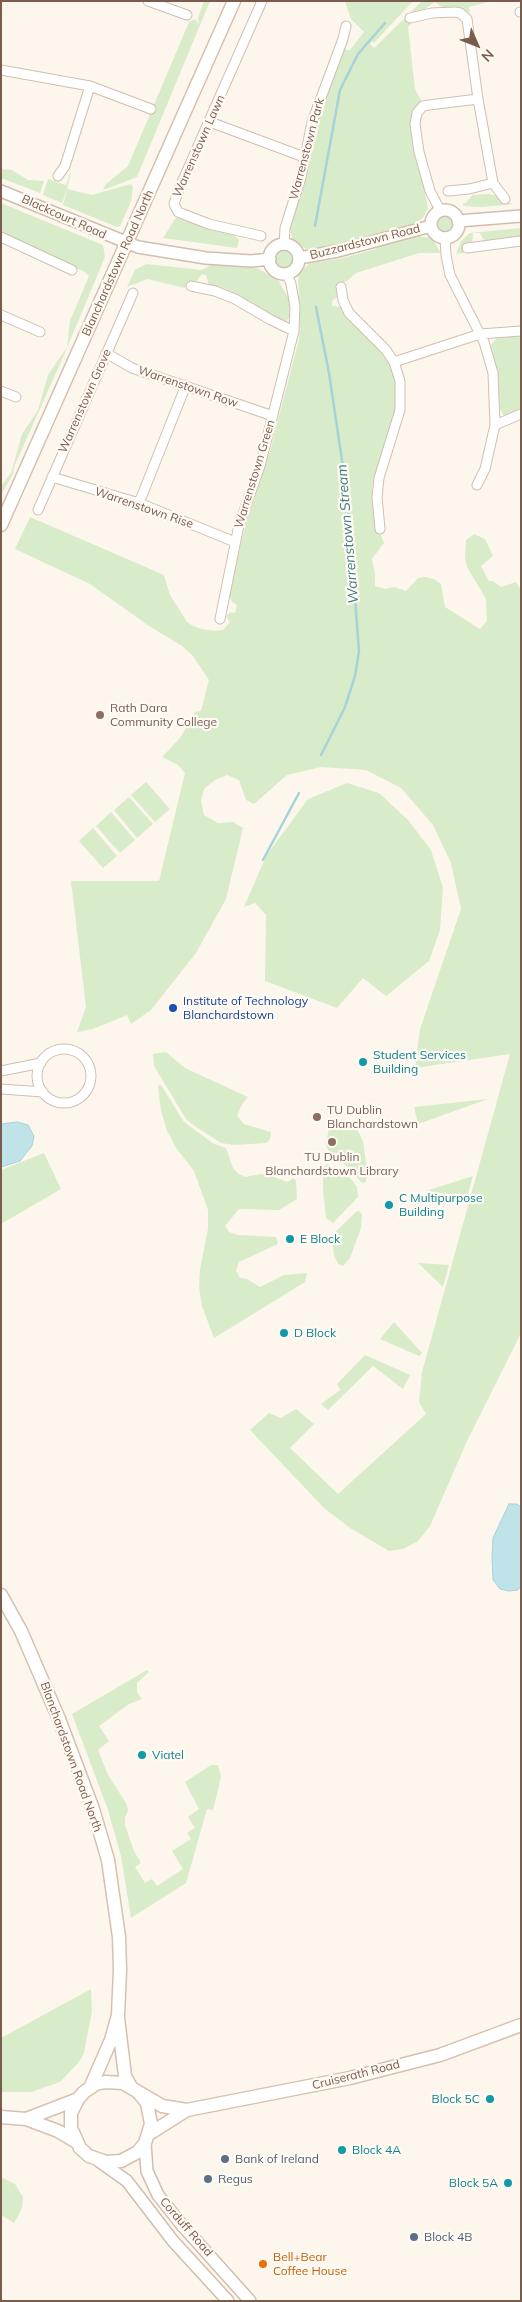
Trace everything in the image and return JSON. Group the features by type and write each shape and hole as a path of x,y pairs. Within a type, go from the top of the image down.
{"main road":[{"name":"Blanchardstown Road North","path":"1,525 234,1"},
{"name":"Blanchardstown Road North","path":"1,1596 21,1631 59,1719 93,1809 108,1860 119,1937 118,2015 125,2076 135,2090"},
{"name":"Blanchardstown Road North","path":"90,2088 111,2040 118,2015"},
{"name":"Cruiserath Road","path":"135,2090 162,2106 187,2110 350,2078 440,2055 521,2025"},
{"path":"1,2118 26,2119 58,2131 75,2141 89,2156 99,2161 113,2162 128,2159 138,2152 147,2139 151,2114 147,2103 135,2090 115,2082 105,2082 90,2088 78,2099 26,2119"},
{"path":"75,2141 70,2120 78,2099"},
{"name":"Cruiserath Road","path":"147,2139 187,2110"}],"street":[{"path":"148,1 187,15"},
{"name":"Warrenstown Lawn","path":"261,236 209,224 183,214 176,209 175,200 178,189 210,122 262,1"},
{"path":"410,18 432,13 460,13 467,19 470,27 478,98 493,183 505,199"},
{"name":"Warrenstown Park","path":"284,245 285,228 301,177 312,122 343,40 346,26"},
{"path":"1,70 90,86 151,109"},
{"path":"58,176 65,166 90,86"},
{"path":"440,210 430,191 419,152 415,124 417,113 423,106 429,104 478,98"},
{"path":"210,122 304,157"},
{"path":"448,191 470,189 493,183"},
{"name":"Blackcourt Road","path":"1,191 126,243"},
{"path":"440,210 454,213 458,221 457,230 446,237 438,236 431,226 432,218 440,210"},
{"path":"458,221 521,216"},
{"name":"Buzzardstown Road","path":"299,258 338,251 431,226"},
{"path":"1,237 72,270"},
{"path":"446,237 450,274 487,350 493,373 495,425 485,469 477,485"},
{"path":"467,248 521,241"},
{"path":"126,243 206,258 251,261 270,260"},
{"path":"284,245 296,250 299,258 297,266 287,274 282,274 273,269 270,260 275,248 284,245"},
{"name":"Warrenstown Green","path":"220,619 239,525 260,466 294,330 295,307 291,284 287,274"},
{"path":"191,286 215,291 235,299 271,320 294,330"},
{"path":"341,287 343,300 349,313 383,346 394,362 400,382 402,397 397,423 379,478 377,498 380,529"},
{"name":"Warrenstown Grove","path":"38,510 133,293"},
{"path":"1,315 40,332"},
{"path":"394,362 480,334 521,331"},
{"name":"Warrenstown Row","path":"106,354 132,368 273,416"},
{"path":"139,503 186,385"},
{"path":"1,391 16,397"},
{"path":"495,425 521,414"},
{"name":"Warrenstown Rise","path":"52,477 139,503 235,542"},
{"path":"68,1049 83,1056 91,1072 89,1088 78,1100 62,1103 54,1101 43,1092 38,1084 37,1075 41,1063 50,1053 68,1049"},
{"path":"1,1070 41,1063"},
{"path":"1,1089 43,1092"},
{"name":"Corduff Road","path":"147,2139 147,2171 158,2195 181,2224 250,2301"},
{"name":"Corduff Road","path":"99,2161 127,2181 173,2241 228,2301"}],"green space":[{"path":"204,1 210,1 137,177 103,190 105,185 128,166 189,22 195,19 199,25 198,18"},
{"path":"345,1 413,1 374,43 372,41 370,44 374,48 422,1 488,2 469,7 470,13 460,7 442,7 435,2 422,11 408,27 415,89 422,102 414,110 411,125 428,208 423,218 412,225 336,246 307,249 294,243 290,230 312,133 342,50 350,50 364,32 351,19"},
{"path":"1,169 12,170 28,180 44,181 40,193 1,178"},
{"path":"71,173 62,203 43,195 48,179 66,185"},
{"path":"131,184 133,187 131,202 120,226 117,227 63,205 67,189 92,195"},
{"path":"472,195 495,195 501,201 513,204 482,207 463,206 463,203 466,203"},
{"path":"1,203 103,245 105,257 64,355 14,467 13,474 1,495 1,486 11,473 22,434 38,410 48,375 67,347 70,321 89,276 85,272 1,233"},
{"path":"445,214 451,217 454,223 451,229 445,232 439,229 436,223 439,217"},
{"path":"177,216 234,235 239,240 237,248 163,238"},
{"path":"521,228 521,238 488,241 483,239 480,233 473,233 472,242 464,246 464,253 456,254 461,241 470,233"},
{"path":"415,236 432,238 441,253 419,253 356,273 347,281 337,284 339,296 332,301 332,306 341,307 381,349 395,375 399,394 394,420 372,486 374,518 384,543 372,559 375,586 385,589 394,587 406,591 418,578 434,579 441,584 445,607 480,629 487,621 486,599 467,567 465,558 466,540 474,534 485,539 493,556 481,566 489,581 493,581 501,587 516,582 521,590 521,1333 467,1441 430,1526 418,1541 403,1549 389,1551 350,1528 324,1508 250,1430 269,1413 281,1418 296,1409 314,1424 290,1448 338,1494 426,1414 419,1402 422,1372 510,1054 415,1068 420,1029 461,909 451,863 433,825 401,788 366,770 321,767 287,775 254,804 246,800 239,780 227,775 215,780 204,789 201,801 204,815 218,823 233,822 243,828 226,899 196,953 151,1010 131,1024 127,1015 93,1029 77,1032 86,1007 71,881 159,881 185,773 178,765 162,757 180,738 195,712 201,711 209,680 193,656 182,646 149,626 90,584 15,549 30,517 164,575 170,595 187,622 202,629 223,630 230,622 226,616 231,612 235,613 237,605 232,602 229,596 234,571 248,515 270,451 299,339 299,273 310,263 339,259 372,250 389,242"},
{"path":"285,250 292,253 295,260 292,267 285,270 278,267 275,260 278,253"},
{"path":"146,264 202,270 211,265 257,268 278,280 289,299 291,316 286,321 278,320 245,299 209,285 206,275 202,274 197,281 187,282 185,288 147,279 127,287 135,270"},
{"path":"521,336 521,410 504,416 500,409 498,374 491,345 497,338"},
{"path":"146,782 170,809 155,822 131,795"},
{"path":"347,783 379,793 408,820 431,850 443,888 440,930 429,961 386,996 363,978 337,1008 265,981 266,915 255,903 244,907 266,856 308,799"},
{"path":"129,797 153,824 137,838 114,810"},
{"path":"111,812 135,840 120,853 96,826"},
{"path":"93,828 117,856 103,868 79,841"},
{"path":"166,1052 185,1068 248,1097 241,1106 237,1116 244,1124 271,1132 270,1139 266,1143 235,1145 221,1143 186,1119 154,1066 153,1054"},
{"path":"161,1085 184,1122 214,1144 226,1148 233,1168 239,1174 245,1177 261,1174 287,1182 294,1178 296,1181 297,1199 279,1210 239,1209 225,1226 229,1232 238,1235 276,1237 278,1244 239,1262 236,1271 240,1278 247,1279 260,1287 284,1275 307,1273 305,1282 214,1338 202,1306 199,1287 200,1269 208,1229 208,1210 194,1171 177,1149 167,1131 161,1111 158,1086"},
{"path":"488,1099 418,1124 414,1107"},
{"path":"345,1123 358,1131 363,1141 367,1171 366,1182 362,1183 348,1167 331,1155 326,1146 329,1127"},
{"path":"44,1153 61,1189 1,1224 1,1170"},
{"path":"327,1164 343,1172 357,1187 358,1197 333,1223 326,1218 323,1190 323,1168"},
{"path":"473,1176 467,1197 426,1191"},
{"path":"359,1211 362,1215 361,1228 350,1258 343,1266 338,1264 334,1255 333,1234"},
{"path":"418,1263 449,1265 443,1287"},
{"path":"394,1322 422,1353 419,1356 380,1339"},
{"path":"365,1355 410,1375 403,1389 373,1366 328,1410 321,1404 340,1390 337,1384"},
{"path":"147,1670 149,1672 137,1683 137,1692 142,1699 129,1704 99,1726 109,1741 98,1750 108,1775 126,1803 128,1810 125,1825 134,1851 141,1863 135,1867 145,1883 152,1879 157,1886 183,1869 172,1851 191,1839 187,1833 195,1828 188,1817 199,1809 185,1782 211,1765 218,1765 221,1777 213,1810 207,1809 186,1883 131,1918 121,1856 108,1810 72,1714"},
{"path":"91,1989 92,2011 84,2053 79,2062 60,2082 31,2092 1,2092 1,2038"},
{"path":"1,2177 15,2184 23,2197 22,2208 14,2223 1,2215"}],"water":[{"path":"17,1122 28,1125 34,1136 32,1146 20,1161 1,1167 1,1124"},
{"path":"509,1504 517,1504 521,1507 521,1586 518,1590 509,1591 500,1589 493,1580 492,1557 493,1538"}],"waterway":[{"name":"Warrenstown Stream","path":"315,226 340,90 358,54 385,23"},
{"name":"Warrenstown Stream","path":"316,307 329,373 347,494 359,651 355,676 345,707 321,755"},
{"name":"Warrenstown Stream","path":"263,860 299,793"}],"place":[{"name":"Rath Dara Community College","path":"100,715"},
{"name":"Institute of Technology Blanchardstown","path":"173,1008"},
{"name":"Student Services Building","path":"363,1062"},
{"name":"TU Dublin Blanchardstown","path":"317,1117"},
{"name":"TU Dublin Blanchardstown Library","path":"332,1142"},
{"name":"C Multipurpose Building","path":"389,1205"},
{"name":"E Block","path":"290,1239"},
{"name":"D Block","path":"284,1333"},
{"name":"Viatel","path":"142,1755"},
{"name":"Block 5C","path":"490,2099"},
{"name":"Block 4A","path":"342,2150"},
{"name":"Bank of Ireland","path":"225,2159"},
{"name":"Regus","path":"208,2179"},
{"name":"Block 5A","path":"508,2183"},
{"name":"Block 4B","path":"414,2237"},
{"name":"Bell+Bear Coffee House","path":"263,2264"}]}
